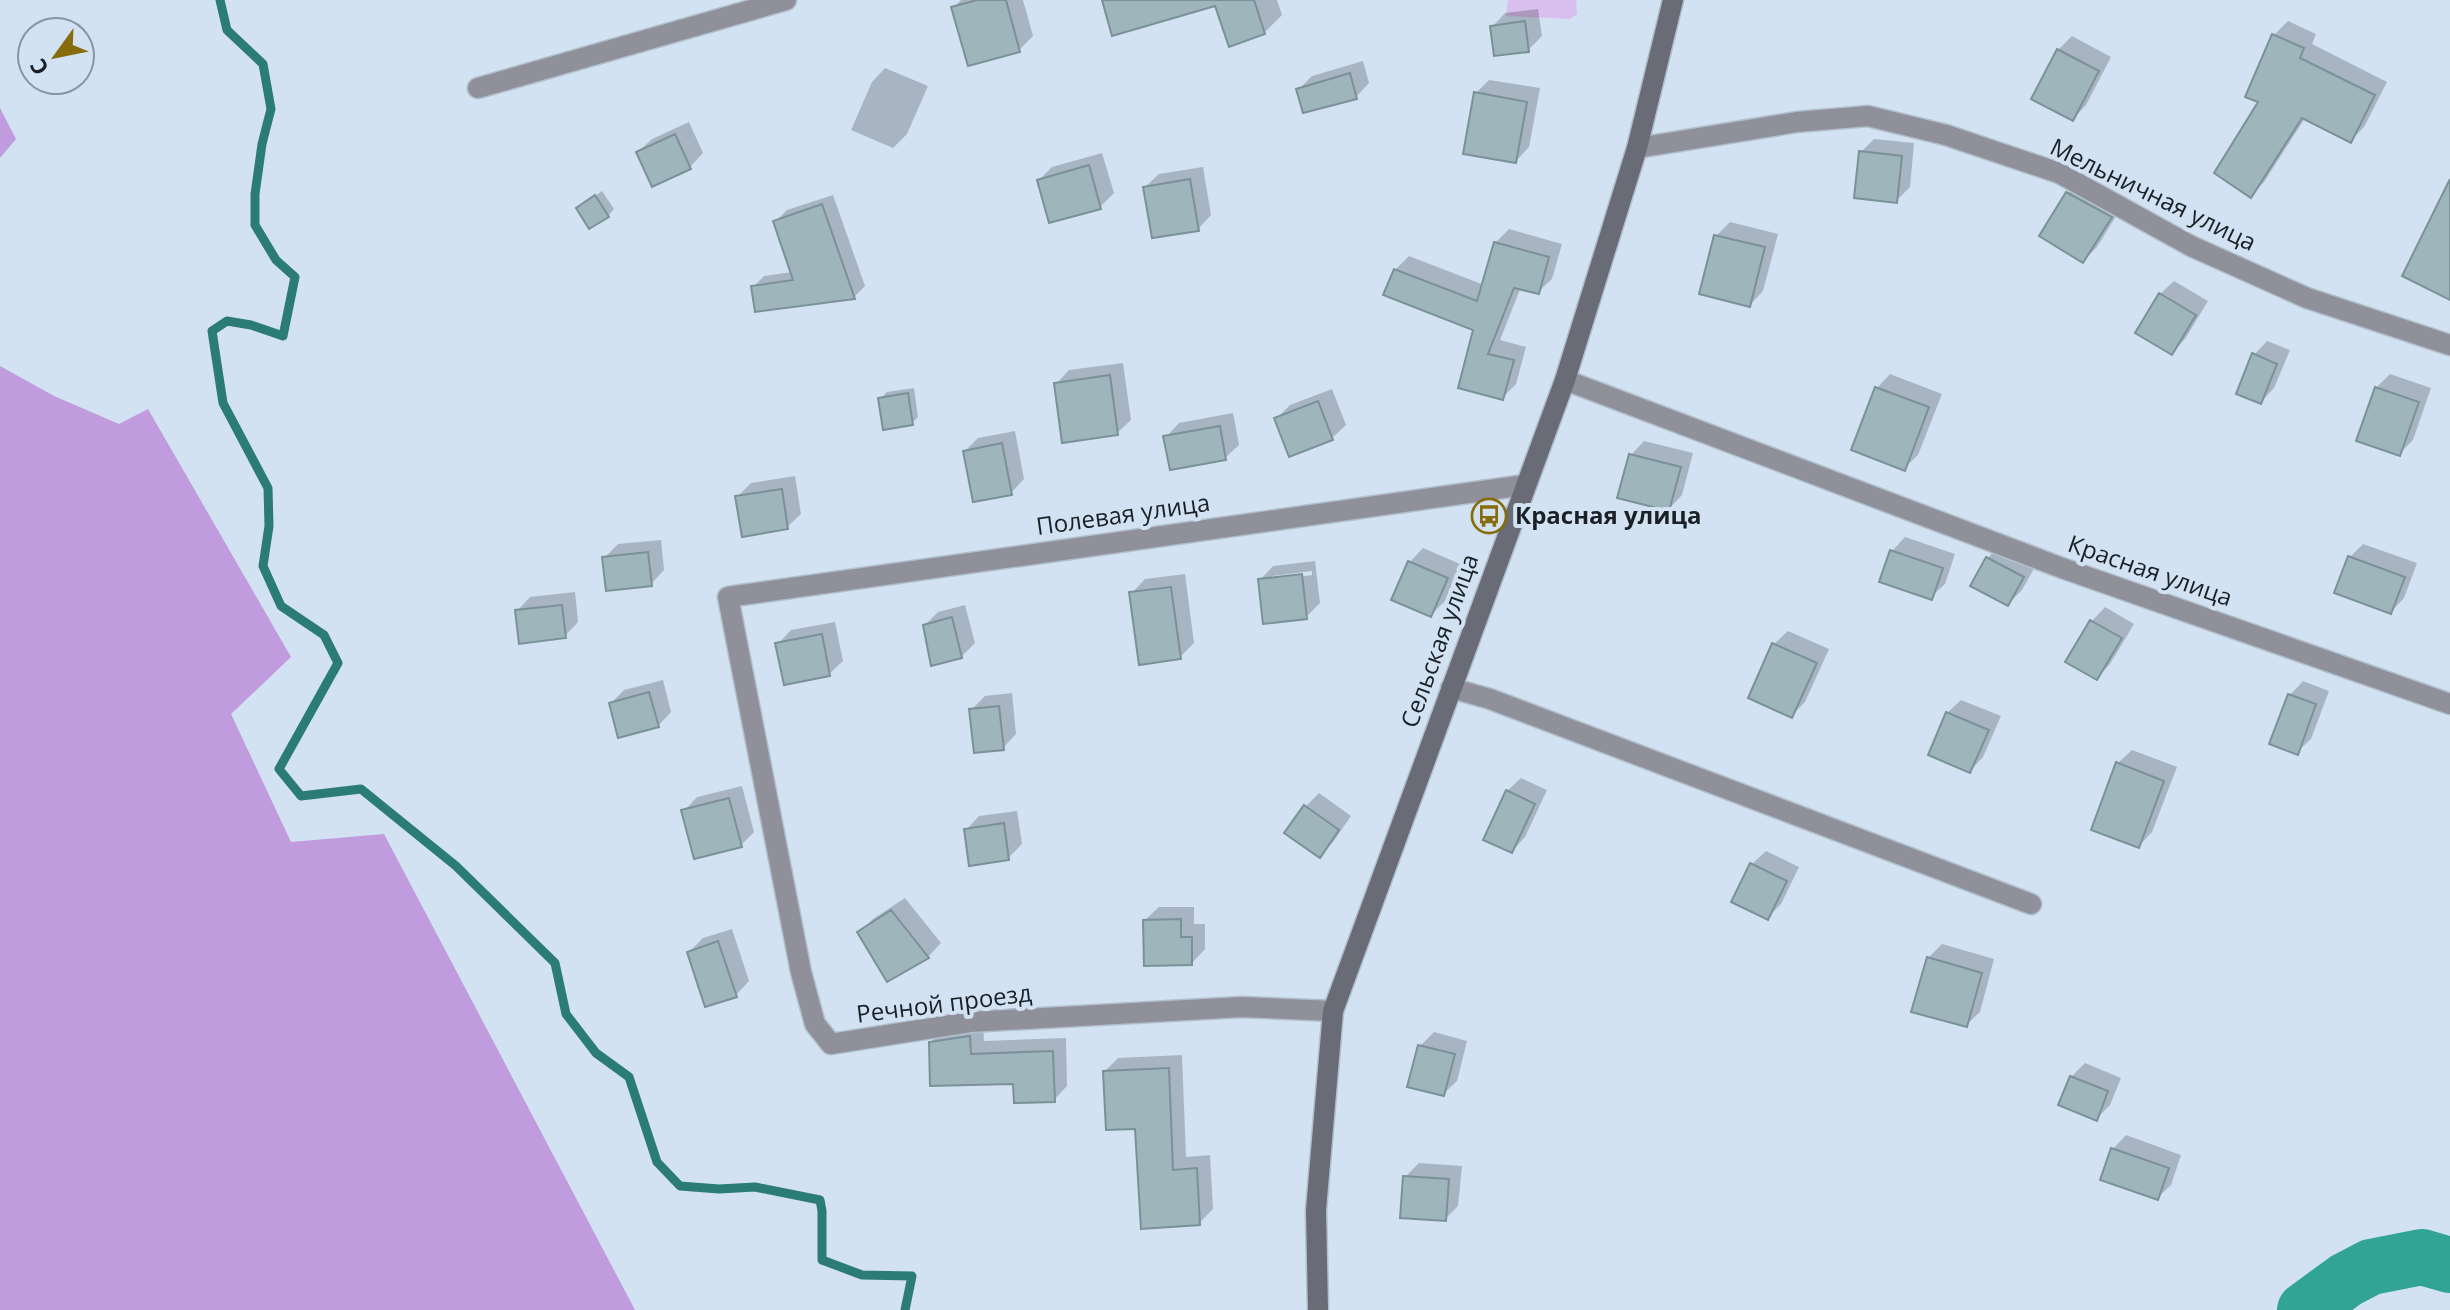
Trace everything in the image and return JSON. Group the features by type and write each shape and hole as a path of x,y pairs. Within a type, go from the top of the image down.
{"main road":[{"name":"Сельская улица","path":"1318,1310 1316,1210 1333,1011 1565,380 1637,148 1673,0"}],"street":[{"path":"478,88 786,0"},
{"name":"Мельничная улица","path":"1637,148 1797,122 1868,116 1946,135 2059,173 2191,246 2307,298 2450,345"},
{"name":"Красная улица","path":"1565,380 2062,568 2450,704"},
{"name":"Полевая улица","path":"728,597 1525,485"},
{"name":"Речной проезд","path":"728,597 801,972 815,1024 831,1044 970,1022 1242,1007 1333,1011"},
{"path":"1451,688 1490,699 2031,904"}],"shaded area":[{"path":"1508,0 1576,0 1577,14 1570,19 1506,16"},
{"path":"0,108 16,139 0,158"},
{"path":"0,366 54,396 119,424 148,409 291,657 231,714 291,842 384,834 635,1310 0,1310"}],"building":[{"path":"977,0 1006,0 1020,52 968,66 951,7"},
{"path":"1102,0 1254,0 1265,34 1229,47 1215,6 1112,36"},
{"path":"1525,21 1529,52 1494,56 1490,26"},
{"path":"2272,34 2304,48 2300,58 2375,95 2351,143 2302,118 2251,198 2214,173 2258,102 2245,97"},
{"path":"2057,49 2099,71 2073,121 2031,99"},
{"path":"1350,73 1357,99 1303,113 1296,89"},
{"path":"1474,92 1527,102 1516,163 1463,154"},
{"path":"675,134 691,169 652,187 636,152"},
{"path":"1859,151 1902,156 1897,203 1854,198"},
{"path":"1089,165 1101,209 1049,223 1037,180"},
{"path":"1190,179 1199,231 1152,238 1143,187"},
{"path":"2450,179 2450,300 2402,276"},
{"path":"2066,192 2112,217 2083,263 2039,236"},
{"path":"595,195 609,217 589,229 576,208"},
{"path":"822,204 855,299 755,312 751,286 793,280 773,221"},
{"path":"1714,235 1765,247 1750,307 1699,294"},
{"path":"1494,242 1549,257 1539,294 1514,288 1488,354 1514,360 1503,400 1458,388 1473,330 1383,295 1394,269 1477,301"},
{"path":"2159,293 2196,315 2172,355 2135,333"},
{"path":"2252,353 2277,364 2261,404 2236,394"},
{"path":"1110,375 1118,435 1062,443 1054,383"},
{"path":"1875,387 1929,407 1905,471 1851,450"},
{"path":"2375,387 2419,402 2400,456 2356,441"},
{"path":"908,393 913,425 883,430 878,398"},
{"path":"1318,401 1333,440 1289,457 1274,418"},
{"path":"1220,426 1226,460 1170,470 1163,436"},
{"path":"1002,443 1012,495 973,502 963,451"},
{"path":"1629,454 1681,467 1669,511 1617,498"},
{"path":"782,489 788,529 742,537 735,496"},
{"path":"1890,550 1943,568 1932,600 1879,582"},
{"path":"648,552 652,586 606,591 602,557"},
{"path":"2348,556 2405,577 2391,614 2334,593"},
{"path":"1986,557 2024,577 2008,606 1970,586"},
{"path":"1408,561 1448,578 1431,617 1391,600"},
{"path":"1302,574 1307,619 1263,624 1258,579"},
{"path":"1171,587 1181,659 1139,665 1129,592"},
{"path":"562,605 566,638 519,644 515,610"},
{"path":"952,617 962,658 931,666 923,625"},
{"path":"2090,620 2122,638 2097,680 2065,662"},
{"path":"822,634 830,676 784,685 775,643"},
{"path":"1772,643 1817,663 1792,718 1748,698"},
{"path":"649,692 659,727 618,738 609,703"},
{"path":"2288,694 2316,704 2298,755 2269,744"},
{"path":"999,706 1004,750 974,753 969,709"},
{"path":"1946,712 1989,730 1970,773 1928,755"},
{"path":"2116,762 2164,781 2139,848 2091,830"},
{"path":"1506,790 1535,804 1512,853 1483,840"},
{"path":"729,798 742,847 694,859 681,810"},
{"path":"1304,805 1339,830 1320,858 1284,833"},
{"path":"1004,823 1009,860 969,866 964,829"},
{"path":"1750,863 1787,881 1768,920 1731,902"},
{"path":"891,910 929,958 887,982 857,932"},
{"path":"1181,919 1181,937 1192,937 1192,965 1144,966 1143,920"},
{"path":"718,941 737,997 705,1007 687,952"},
{"path":"1927,957 1982,973 1967,1027 1911,1012"},
{"path":"970,1036 971,1054 1053,1051 1055,1102 1014,1103 1013,1084 930,1086 929,1042"},
{"path":"1418,1045 1455,1054 1444,1096 1407,1087"},
{"path":"1169,1068 1173,1170 1197,1168 1200,1225 1141,1229 1135,1129 1106,1130 1103,1071"},
{"path":"2070,1076 2108,1091 2097,1121 2058,1105"},
{"path":"2111,1148 2169,1168 2158,1200 2100,1180"},
{"path":"1403,1176 1449,1179 1446,1221 1400,1218"}],"waterway":[{"path":"220,0 227,30 263,64 271,109 255,194 255,225 276,260 295,277 283,336 227,321 212,331 223,403 268,488 269,526 263,566 281,606 324,635 338,663 279,769 301,796 361,789 456,866 555,963 566,1014 596,1053 629,1077 657,1162 680,1186 719,1189 755,1187 820,1200 822,1260 862,1275 912,1276 905,1310"},
{"path":"2305,1310 2346,1280 2371,1267 2422,1257 2450,1265"}],"place":[{"name":"Красная улица","path":"1489,516"}]}
